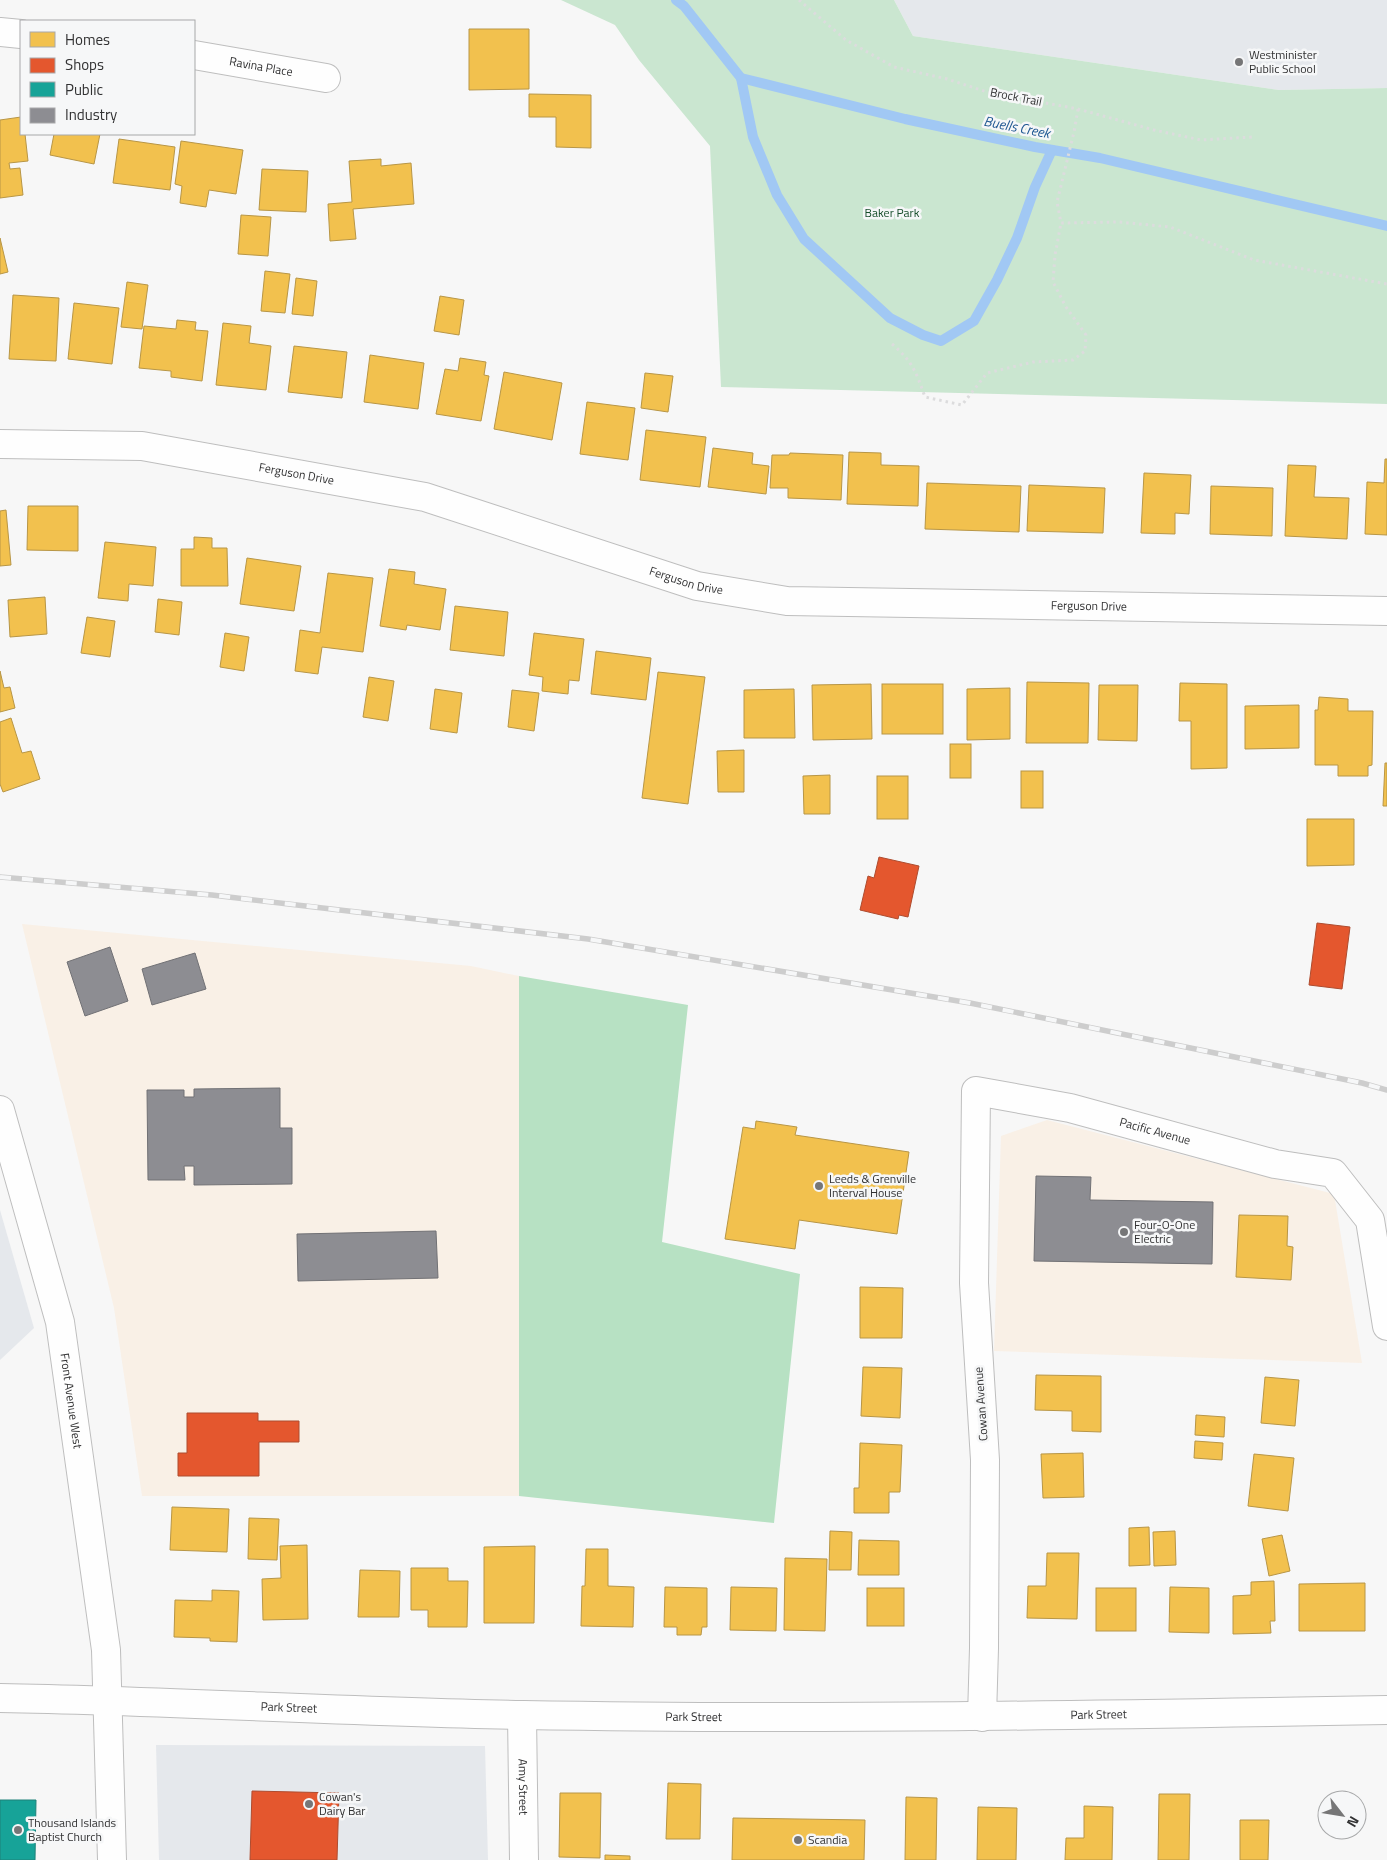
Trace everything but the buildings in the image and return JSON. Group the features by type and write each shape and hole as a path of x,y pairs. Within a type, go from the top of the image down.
{"street":[{"path":"0,32 20,34"},
{"name":"Ravina Place","path":"195,55 326,78"},
{"name":"Ferguson Drive","path":"0,444 142,446 425,498 697,586 787,601 1387,611"},
{"name":"Pacific Avenue","path":"976,1091 1070,1108 1275,1164 1333,1173 1370,1220 1387,1326"},
{"name":"Cowan Avenue","path":"976,1091 974,1283 985,1460 982,1717"},
{"name":"Front Avenue West","path":"0,1110 60,1322 106,1650 109,1700 112,1860"},
{"name":"Park Street","path":"0,1698 109,1700 522,1715 982,1717 1387,1710"},
{"name":"Amy Street","path":"522,1715 524,1860"}],"path":[{"name":"Brock Trail","path":"799,0 846,40 894,67 947,78 987,92 1078,109 1154,130 1201,140 1253,137"},
{"path":"892,344 907,357 916,370 924,397 962,405 988,373 1033,362 1073,360 1085,350 1086,335 1066,306 1053,282 1055,255 1061,223 1057,202 1078,109"},
{"path":"1061,223 1119,222 1170,227 1254,260 1387,284"}],"shaded area":[{"name":"Westminister Public School","path":"894,0 1387,0 1387,88 1279,90 913,36"},
{"path":"22,924 471,966 519,976 519,1496 142,1496 114,1308"},
{"path":"1047,1120 1334,1194 1362,1363 994,1351 1001,1136"},
{"path":"0,1210 34,1328 0,1360"},
{"path":"156,1745 485,1746 488,1860 159,1860"}],"green space":[{"name":"Baker Park","path":"561,0 894,0 913,36 1279,90 1387,88 1387,404 721,387 710,146 639,60 615,25"},
{"path":"519,976 688,1005 662,1242 800,1274 774,1523 519,1496"}],"waterway":[{"name":"Buells Creek","path":"676,0 684,6 741,78 905,119 1035,147 1100,158 1387,226"},
{"path":"741,78 753,137 777,195 804,239 890,318 923,335 941,341 974,321 997,280 1017,238 1035,187 1052,150"}],"railway":[{"path":"0,877 212,895 588,939 970,1003 1362,1083 1387,1090"}],"place":[{"name":"Westminister Public School","path":"1239,62"},
{"name":"Leeds & Grenville Interval House","path":"819,1186"},
{"name":"Four-O-One Electric","path":"1124,1232"},
{"name":"Cowan's Dairy Bar","path":"309,1804"},
{"name":"Thousand Islands Baptist Church","path":"18,1830"},
{"name":"Scandia","path":"798,1840"}]}
